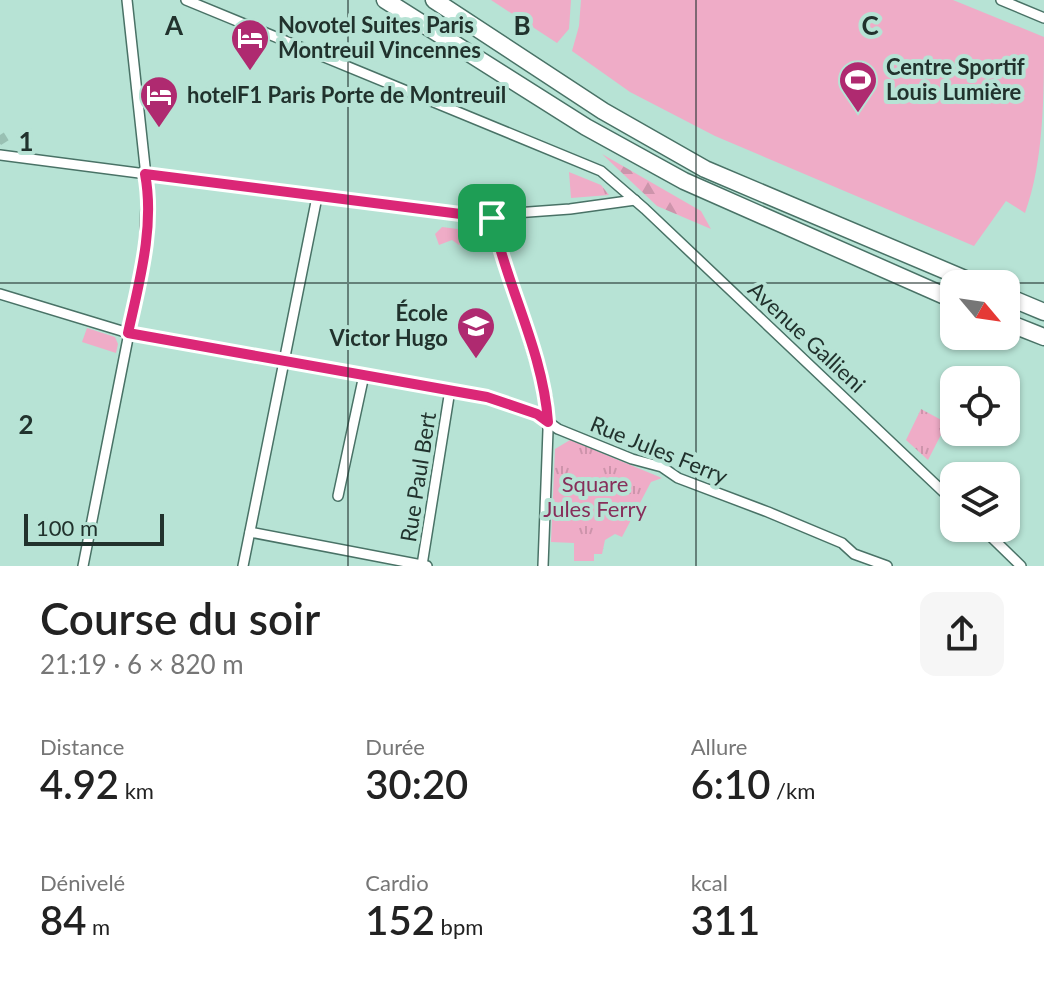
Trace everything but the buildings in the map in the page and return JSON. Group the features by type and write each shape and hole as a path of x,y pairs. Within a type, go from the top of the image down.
{"highway":[{"path":"382,0 586,127 684,181 940,294"},
{"path":"434,0 603,111 705,169 944,270"},
{"path":"1020,302 1044,312"},
{"path":"1020,328 1044,337"},
{"path":"1020,331 1044,347"}],"street":[{"path":"83,566 144,257 147,216 145,174 127,0"},
{"name":"Avenue Gallieni","path":"186,0 601,171 940,489"},
{"path":"1001,0 1044,18"},
{"path":"7,146 15,157"},
{"path":"0,155 492,218 501,214 635,200"},
{"path":"243,566 317,197"},
{"path":"492,218 547,399 543,566"},
{"path":"0,294 128,333"},
{"name":"Rue Jules Ferry","path":"128,333 487,397 537,414 558,429 632,459 662,467 678,478 783,518 842,543 854,554 887,566"},
{"path":"338,496 364,375"},
{"name":"Rue Paul Bert","path":"425,566 450,390"},
{"path":"250,532 425,566"},
{"path":"996,542 1021,566"}],"green space":[{"path":"491,0 571,0 569,29 557,43"},
{"name":"Centre Sportif Louis Lumière","path":"581,0 953,0 1044,37 1039,150 1025,213 1006,201 974,246 715,136 630,92 572,51 579,26"},
{"path":"602,154 701,211 711,229 657,206"},
{"path":"569,172 601,185 609,195 571,198"},
{"path":"442,227 466,230 469,237 459,245 452,240 439,245 435,234"},
{"path":"87,328 115,337 118,344 116,353 82,342"},
{"path":"921,409 940,419 940,437 928,460 906,440"},
{"name":"Square Jules Ferry","path":"570,440 662,478 651,482 622,537 615,534 605,540 602,554 594,554 594,561 574,561 574,543 551,542 555,449"},
{"path":"555,483 569,483 568,508 555,507"}],"tunnel":[{"path":"0,135 7,146"}],"place":[{"name":"Novotel Suites Paris Montreuil Vincennes","path":"250,72"},
{"name":"Centre Sportif Louis Lumière","path":"858,114"},
{"name":"hotelF1 Paris Porte de Montreuil","path":"159,129"},
{"name":"École Victor Hugo","path":"476,360"}],"route":[{"path":"145,174 492,218 540,369 547,399 548,422 537,414 487,397 128,333 144,257 147,216 145,174"}]}
